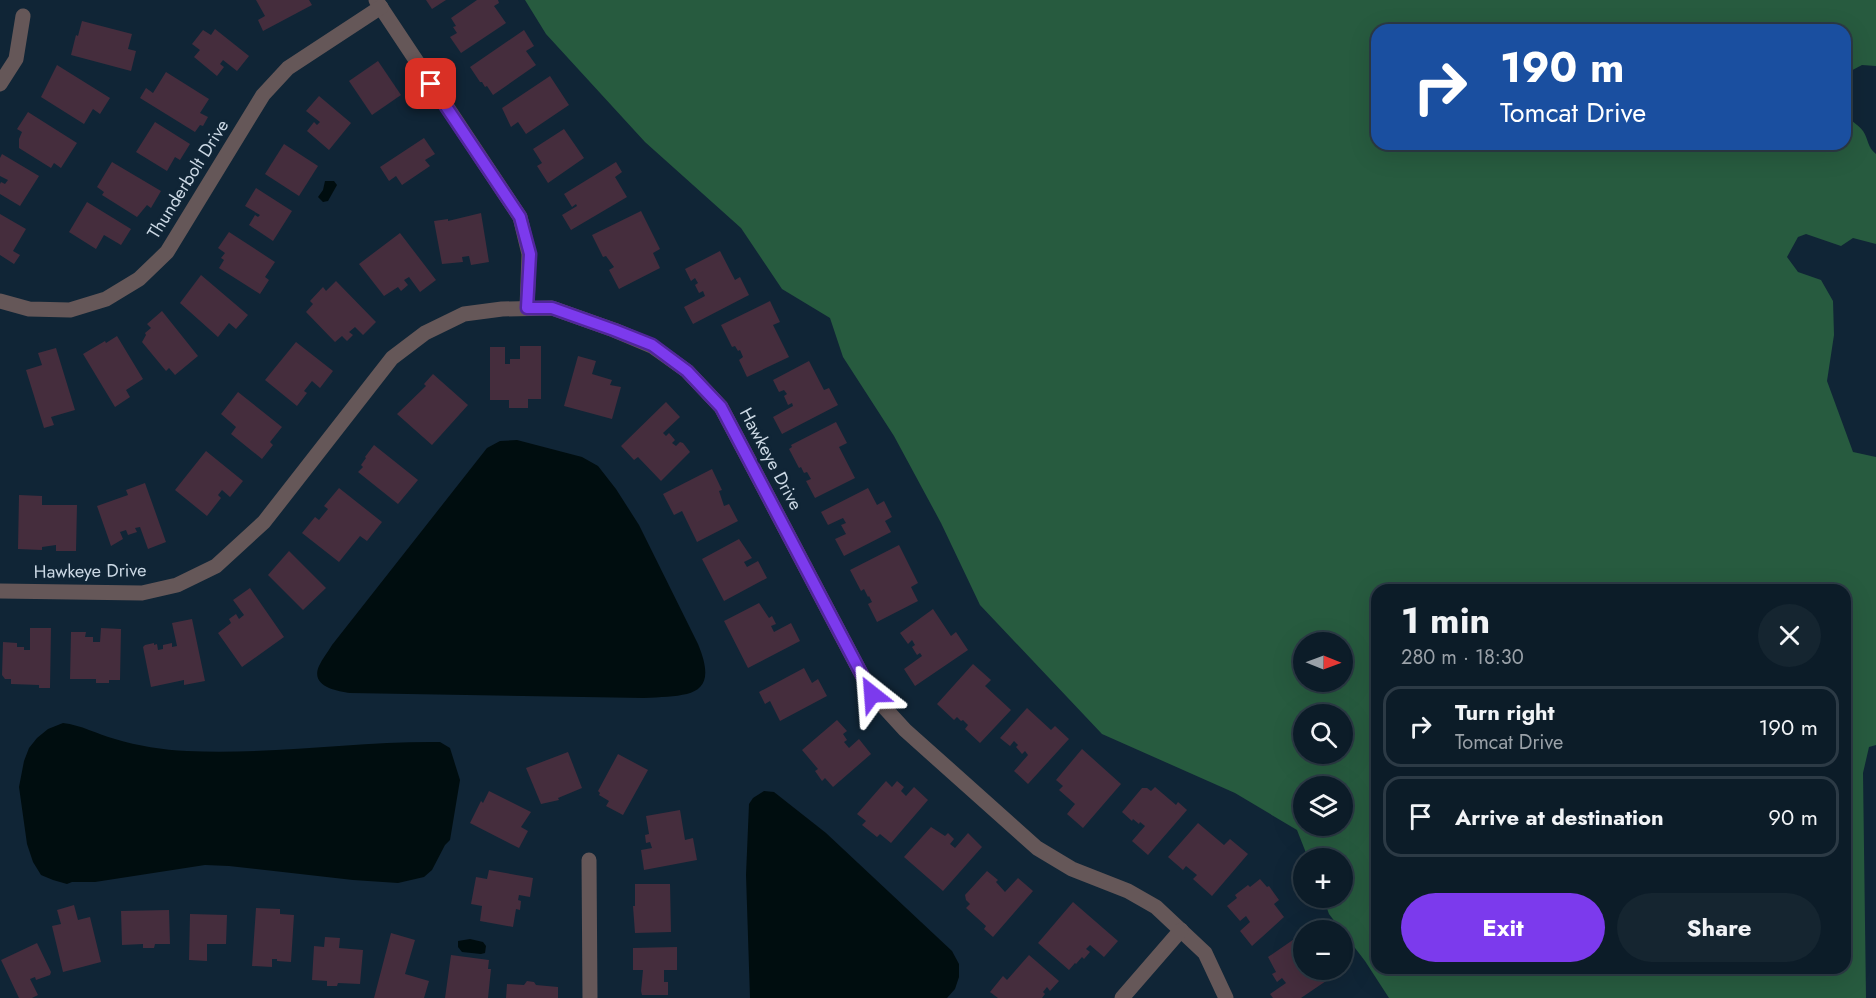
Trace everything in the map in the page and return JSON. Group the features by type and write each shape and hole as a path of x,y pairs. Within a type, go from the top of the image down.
{"street":[{"name":"Thunderbolt Drive","path":"0,301 29,309 70,310 106,299 139,279 167,252 263,95 288,68 378,4"},
{"path":"378,4 520,217 530,254 527,308"},
{"path":"0,84 16,59 23,16"},
{"name":"Hawkeye Drive","path":"0,591 142,593 177,585 216,566 264,522 392,358 425,333 464,314 502,309 552,308 652,345 687,371 721,407 872,694 905,730 1037,848 1072,869 1128,891 1156,907 1205,953 1226,998"},
{"path":"589,860 590,998"},
{"path":"1122,998 1181,930"}],"green space":[{"path":"525,0 1876,0 1876,66 1862,65 1851,71 1851,24 1371,24 1371,150 1851,150 1851,120 1863,131 1871,149 1876,154 1876,244 1853,238 1841,246 1806,234 1798,237 1787,257 1798,272 1821,280 1833,301 1834,335 1827,381 1853,452 1876,457 1876,745 1869,747 1863,773 1866,998 1389,998 1373,974 1851,974 1851,584 1371,584 1371,970 1353,945 1353,920 1334,920 1327,908 1353,908 1353,848 1304,848 1299,836 1353,836 1353,776 1293,776 1293,828 1235,793 1102,734 980,605 941,523 894,436 843,357 830,318 782,289 741,228 645,142 546,34"}],"shaded area":[{"path":"325,181 334,181 337,185 328,201 323,202 318,197"},
{"path":"517,440 582,457 598,466 616,489 639,525 698,644 704,662 705,675 702,684 686,694 644,698 350,693 332,689 321,683 317,673 319,666 332,645 487,448 500,441"},
{"path":"63,723 133,744 187,751 251,751 440,742 450,748 460,780 450,840 432,870 424,877 398,883 205,865 95,882 67,884 53,880 41,875 33,862 27,844 19,787 29,748 48,729"},
{"path":"764,791 774,792 826,833 952,951 959,964 959,977 955,989 947,998 750,998 746,875 749,804 753,798"},
{"path":"470,939 483,942 486,946 485,953 462,952 458,947 458,941"}],"building":[{"path":"256,0 309,0 312,5 263,31 258,20 265,16"},
{"path":"426,0 446,0 432,9"},
{"path":"477,0 498,0 499,3 494,6 506,23 461,53 450,37 457,33 451,18"},
{"path":"82,21 132,34 128,49 136,51 131,71 71,55"},
{"path":"215,29 249,56 237,71 223,60 220,64 224,67 217,76 194,57 200,50 192,44 203,30 211,35"},
{"path":"524,30 534,46 526,51 536,65 493,95 470,67"},
{"path":"378,61 401,95 372,115 349,81"},
{"path":"57,65 110,98 100,114 93,109 84,124 41,97"},
{"path":"166,72 209,99 200,113 208,117 203,126 200,125 195,132 140,98 146,88 153,93"},
{"path":"550,76 569,105 526,134 518,122 511,127 502,108"},
{"path":"319,96 351,123 329,150 307,131 314,122 317,125 320,122 306,111"},
{"path":"28,112 77,143 61,168 54,163 51,168 19,148 22,132 17,129"},
{"path":"155,122 190,144 180,160 175,157 167,171 136,152"},
{"path":"564,129 584,158 548,183 537,166 542,163 533,149"},
{"path":"424,138 435,154 425,160 430,166 402,185 396,176 389,181 380,167"},
{"path":"284,144 318,166 299,196 265,174"},
{"path":"2,154 39,176 20,206 0,194 1,182 5,184 8,180 0,176"},
{"path":"112,162 161,191 151,208 147,205 137,217 102,195 104,192 97,187"},
{"path":"616,162 622,172 615,177 627,197 571,230 562,215 577,206 576,204 572,207 564,194"},
{"path":"256,188 292,211 273,241 249,225 255,215 258,217 260,215 245,206"},
{"path":"87,202 131,229 121,245 104,235 96,249 69,232"},
{"path":"641,211 660,249 653,253 660,268 619,289 609,270 614,267 606,256 603,257 592,235"},
{"path":"481,213 489,262 471,265 469,256 462,257 463,262 442,264 434,221 448,219 448,221"},
{"path":"0,214 26,229 13,251 20,255 14,264 0,255"},
{"path":"229,232 275,262 265,277 269,280 260,294 219,268 224,260 221,258 225,253 218,248"},
{"path":"400,233 436,280 420,292 409,277 404,280 408,285 401,291 398,287 384,296 359,264"},
{"path":"720,251 735,280 740,277 749,295 693,324 684,307 705,296 703,291 699,293 695,285 698,283 695,278 691,281 685,269"},
{"path":"201,275 248,315 236,329 229,323 218,337 180,303"},
{"path":"336,281 376,322 363,335 355,327 349,332 353,335 347,341 342,336 335,342 306,312 313,304 310,301 323,287 326,291"},
{"path":"770,301 780,322 773,325 789,357 747,377 739,360 743,357 740,350 738,351 735,346 732,347 721,325"},
{"path":"162,311 198,356 175,375 169,368 166,371 142,342 145,333 151,328 147,324"},
{"path":"117,336 143,379 126,390 130,397 115,407 83,354"},
{"path":"296,342 333,371 320,388 312,381 304,391 307,393 297,406 265,380"},
{"path":"520,346 541,346 541,399 528,399 528,408 509,408 509,400 490,400 490,347 505,347 505,364 510,364 510,359 520,359"},
{"path":"56,348 75,410 51,417 54,425 44,428 26,370 42,365 38,353"},
{"path":"578,356 596,361 592,374 612,380 610,385 621,387 612,419 564,406"},
{"path":"809,361 824,390 829,388 838,405 782,434 773,417 793,406 792,403 788,405 784,396 787,394 784,390 779,392 773,380"},
{"path":"433,374 468,405 432,445 397,414 426,386 424,384"},
{"path":"238,392 282,427 270,442 273,445 262,459 231,434 236,427 221,414"},
{"path":"666,402 680,417 663,433 666,436 669,433 675,440 672,443 676,446 680,442 683,443 690,452 661,481 638,457 634,460 621,446"},
{"path":"836,422 847,443 839,447 855,478 815,498 806,481 811,479 807,472 804,473 801,467 799,468 789,449 791,445"},
{"path":"374,445 418,480 398,504 358,472"},
{"path":"206,451 243,481 230,497 222,490 218,495 221,498 207,516 175,490"},
{"path":"712,469 722,490 719,491 724,506 729,504 738,521 697,542 682,511 674,515 663,494"},
{"path":"145,483 166,542 148,549 140,527 135,528 137,532 128,535 126,530 120,532 123,539 111,546 97,506 128,495 126,490"},
{"path":"339,488 382,522 367,541 360,536 339,562 302,533 315,517 319,520 328,509 324,506"},
{"path":"868,488 877,505 884,501 892,517 885,521 891,532 844,556 835,539 846,534 841,525 846,523 843,518 828,525 821,512"},
{"path":"19,495 42,496 42,505 77,505 76,551 56,551 56,545 42,547 42,550 18,549"},
{"path":"739,539 752,558 744,562 747,567 758,561 767,578 724,601 702,559"},
{"path":"899,545 918,583 911,587 918,601 877,622 868,604 872,602 869,596 864,589 861,591 850,570"},
{"path":"289,551 326,588 303,610 268,575"},
{"path":"250,588 284,637 242,667 218,633 231,623 229,619 236,614 239,619 244,615 233,600"},
{"path":"759,603 769,618 772,616 776,624 771,626 774,632 791,623 800,641 748,668 724,621"},
{"path":"933,609 951,636 956,632 968,650 915,686 904,669 922,656 920,653 917,655 912,647 915,645 912,640 908,644 900,633"},
{"path":"192,619 205,681 184,685 184,680 151,687 143,647 154,643 154,645 157,644 158,650 163,649 163,645 172,643 172,647 177,646 172,623"},
{"path":"30,628 51,628 50,688 39,688 39,685 11,684 11,679 5,679 2,675 3,642 17,643 17,647 30,650"},
{"path":"101,628 121,629 120,680 96,683 96,679 70,679 71,632 86,632 85,637 93,637 93,642 100,642"},
{"path":"973,664 991,680 985,686 1011,710 980,743 965,729 968,725 963,720 957,717 954,720 937,704"},
{"path":"804,668 812,683 818,679 827,696 780,721 770,701 765,704 759,692"},
{"path":"1027,708 1051,730 1055,726 1069,739 1028,784 1014,771 1028,755 1025,751 1022,754 1014,741 1010,746 1000,738"},
{"path":"837,720 847,731 843,734 847,740 844,742 849,748 859,739 871,754 833,787 825,778 822,781 815,771 818,769 802,750"},
{"path":"1082,749 1121,784 1083,828 1067,814 1075,804 1059,790 1063,786 1056,780"},
{"path":"568,752 582,788 558,798 559,800 541,804 526,768"},
{"path":"618,754 648,770 623,815 606,806 609,801 599,795 598,791"},
{"path":"886,781 892,787 897,781 904,787 901,791 906,796 914,787 928,800 891,843 880,834 877,837 862,825 866,821 857,814"},
{"path":"1155,787 1176,805 1178,802 1187,810 1148,855 1132,841 1145,826 1133,819 1132,821 1122,812 1142,788 1151,791"},
{"path":"489,791 531,812 521,827 528,831 519,848 470,823"},
{"path":"680,810 685,840 693,838 697,860 644,870 641,850 652,848 650,842 646,843 645,835 649,834 646,816"},
{"path":"1198,823 1224,845 1230,839 1248,854 1212,896 1193,879 1197,875 1186,866 1183,870 1168,857"},
{"path":"931,827 945,836 948,833 954,839 950,844 955,848 968,833 982,847 943,891 904,857"},
{"path":"489,870 533,878 530,897 519,895 520,910 516,909 513,927 480,921 482,906 471,904 476,877 487,879"},
{"path":"987,871 998,880 996,882 1005,892 1018,878 1033,891 993,937 984,929 986,926 966,908 970,904 965,895"},
{"path":"1260,879 1267,887 1269,886 1279,900 1274,904 1284,917 1252,946 1240,931 1250,922 1246,916 1240,921 1227,906 1237,898 1235,895"},
{"path":"635,884 670,884 671,932 635,933 633,906 635,906"},
{"path":"1073,902 1118,941 1104,957 1090,945 1086,949 1090,952 1069,970 1038,943"},
{"path":"74,905 78,920 90,917 101,962 63,972 52,926 61,924 57,910"},
{"path":"256,908 280,909 280,914 294,915 291,962 272,959 272,967 252,966"},
{"path":"169,910 170,944 155,944 154,948 143,948 143,944 122,945 121,911"},
{"path":"190,914 227,915 226,944 207,944 207,961 189,960"},
{"path":"391,933 415,940 405,974 429,981 424,998 374,998"},
{"path":"325,937 340,938 339,948 363,950 360,984 338,983 337,986 327,986 327,981 312,980 314,946 324,947"},
{"path":"1293,940 1293,980 1328,980 1301,998 1273,998 1270,994 1286,983 1282,978 1277,982 1272,974 1276,972 1268,957"},
{"path":"37,943 51,972 50,975 36,980 35,977 30,979 38,995 32,998 19,998 1,960"},
{"path":"677,947 677,970 664,970 664,982 668,982 668,995 642,995 643,970 633,970 633,948"},
{"path":"451,955 489,960 488,969 491,969 488,998 445,998"},
{"path":"1029,955 1059,981 1050,991 1047,987 1042,998 998,998 990,992 1003,976 1007,980"},
{"path":"527,981 534,982 536,985 558,987 558,998 506,998 507,984 524,985"}],"route":[{"path":"431,84 520,217 530,254 527,308 552,308 652,345 687,371 721,407 872,694"}]}
